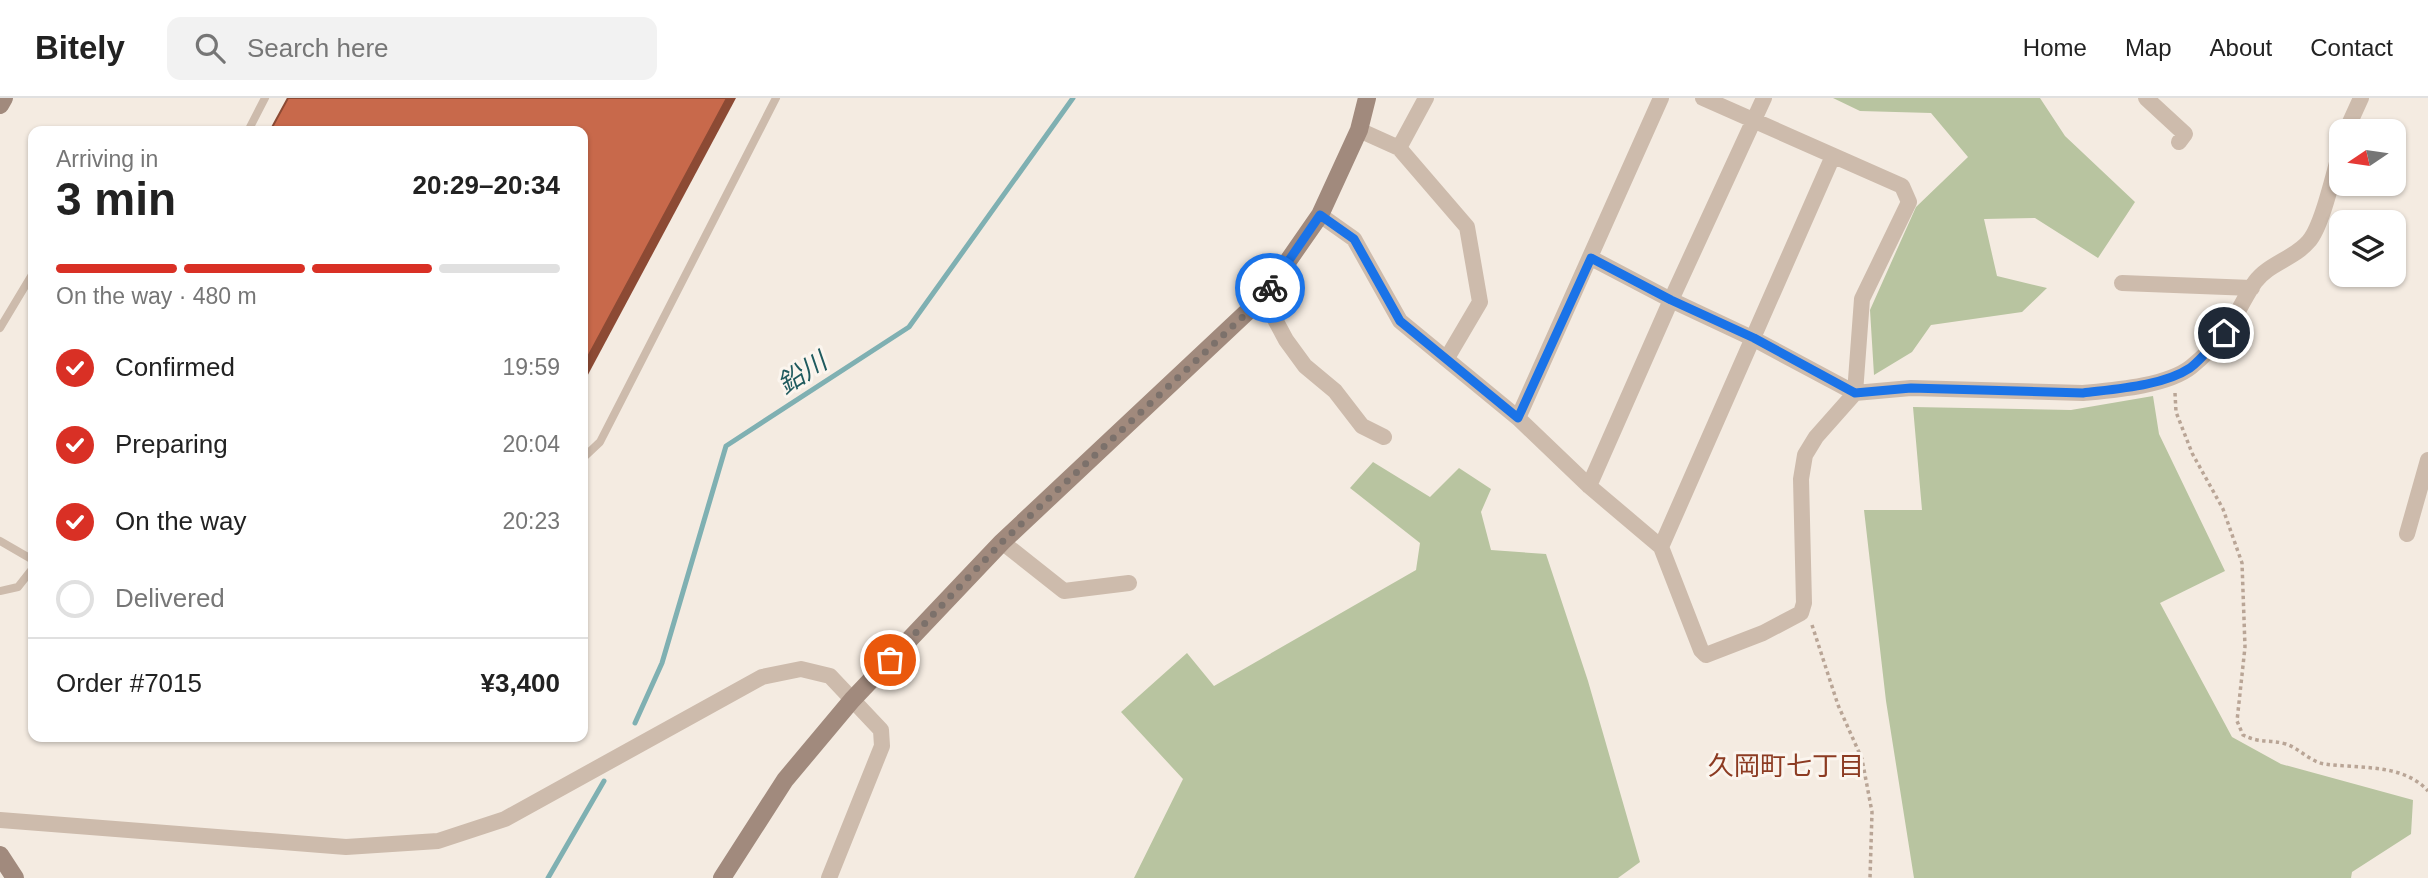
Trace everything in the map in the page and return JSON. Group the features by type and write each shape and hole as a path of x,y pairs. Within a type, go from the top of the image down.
{"street":[{"path":"0,105 4,98"},
{"path":"722,878 785,780 852,700 1002,542 1263,298 1320,215 1359,130 1367,98"},
{"path":"1399,148 1426,98"},
{"path":"1518,418 1661,98"},
{"path":"1320,215 1354,239 1400,321 1518,418 1589,486 1661,547 1701,650 1706,655 1763,634 1801,613 1804,603 1801,479 1805,455 1816,438 1855,393 1863,299 1909,202 1902,186 1703,98"},
{"path":"1589,486 1764,98"},
{"path":"2146,98 2185,134 2179,142"},
{"path":"2351,119 2361,98"},
{"path":"1359,130 1399,148 1467,227 1480,302 1447,358"},
{"path":"1661,547 1833,156"},
{"path":"1591,258 1671,300 1754,338 1855,393 1911,388 2083,393 2174,377 2192,367 2224,333 2267,268 2295,254 2311,239 2329,188"},
{"path":"2122,283 2252,288"},
{"path":"1263,298 1286,340 1305,366 1335,391 1362,426 1384,437"},
{"path":"2407,534 2428,460"},
{"path":"1002,542 1064,591 1129,583"},
{"path":"0,820 346,847 438,841 505,819 762,677 801,668 830,676 881,730 882,746 829,878"},
{"path":"0,856 15,878"}],"lane":[{"path":"251,126 265,98"},
{"path":"588,453 600,442 776,98"},
{"path":"0,328 28,281"},
{"path":"0,541 28,557"},
{"path":"0,591 18,587 28,574"}],"path":[{"path":"2174,377 2176,412 2192,453 2223,509 2242,563 2245,647 2237,721 2243,735 2256,742 2286,744 2321,764 2408,775 2428,791"},
{"path":"1804,603 1838,705 1862,759 1872,811 1870,878"}],"green space":[{"path":"1833,98 2040,98 2065,136 2135,202 2098,258 2035,218 1984,219 1997,276 2047,288 2022,312 1931,325 1912,352 1874,375 1870,310 1916,207 1968,157 1931,113 1860,111"},
{"path":"2153,396 2159,434 2225,571 2160,603 2232,737 2281,764 2413,800 2411,834 2352,872 2351,878 1914,878 1886,701 1864,510 1922,510 1913,407 2071,410"},
{"path":"1373,462 1430,497 1459,468 1491,489 1481,512 1491,550 1546,554 1588,681 1640,862 1618,878 1134,878 1183,779 1121,712 1187,653 1214,686 1416,570 1420,543 1350,488"}],"building":[{"path":"288,98 727,98 588,357 588,126 273,126"}],"waterway":[{"name":"鉛川","path":"635,723 662,663 726,446 909,327 1073,98"},
{"name":"鉛川","path":"548,878 604,781"}],"way so far":[{"path":"890,660 1002,542 1263,298 1270,288"}],"district":[{"name":"久岡町七丁目","path":"1786,766"}],"route":[{"path":"1270,288 1320,215 1354,239 1400,321 1518,418 1591,258 1671,300 1754,338 1855,393 1911,388 2083,393 2108,390 2174,377 2192,367 2224,333"}]}
